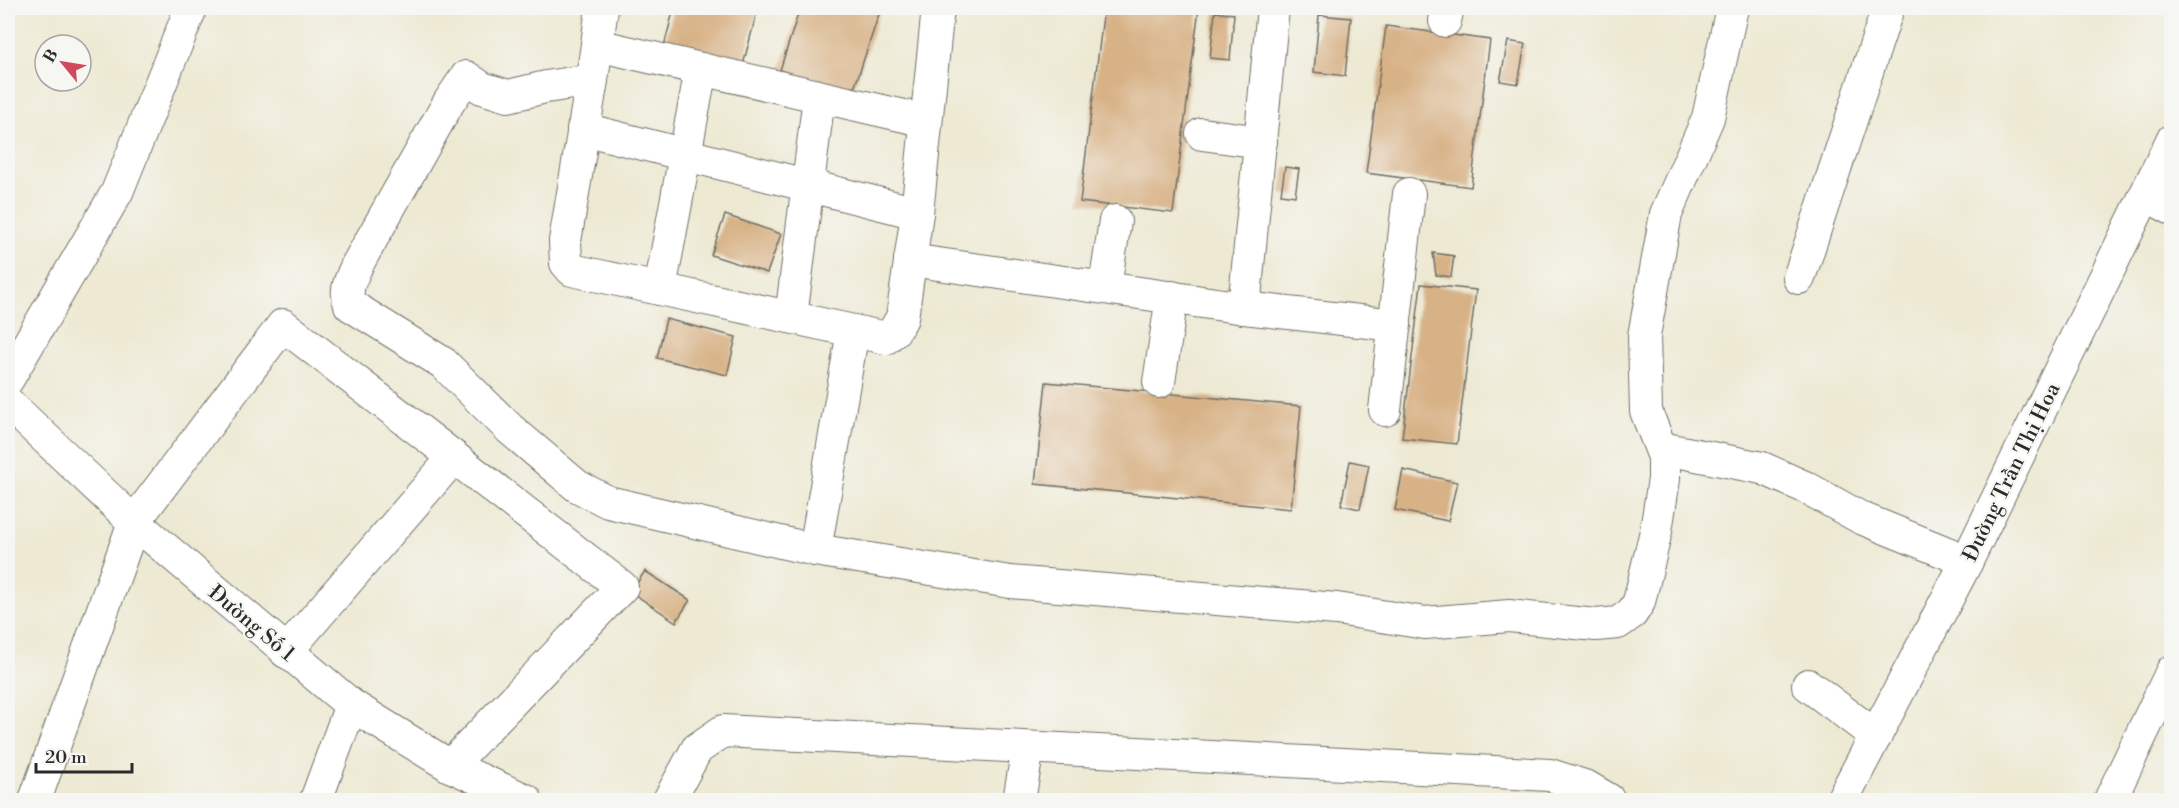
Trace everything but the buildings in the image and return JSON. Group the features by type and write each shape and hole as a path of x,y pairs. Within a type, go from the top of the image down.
{"street":[{"path":"8,379 117,192 191,8"},
{"path":"602,8 565,241 566,262 572,270 886,338 894,331 902,318 917,213 938,8"},
{"path":"1245,308 1273,8"},
{"path":"592,80 508,96 483,88 466,77 449,102 357,266 348,285 346,296 350,305 443,363 510,429 577,486 608,502 815,550 1010,582 1337,609 1425,623 1509,616 1596,625 1618,623 1632,613 1640,602 1656,531 1664,478 1664,457 1646,411 1644,336 1666,214 1708,118 1732,8"},
{"path":"1799,278 1888,8"},
{"path":"597,45 926,122"},
{"path":"660,289 701,69"},
{"path":"791,317 819,97"},
{"path":"583,129 917,213"},
{"path":"1202,134 1260,142"},
{"name":"Đường Trần Thị Hoa","path":"1842,801 2159,202 2172,140"},
{"path":"1385,410 1409,194"},
{"path":"1105,287 1114,221"},
{"path":"910,260 1245,308 1395,325"},
{"path":"1160,382 1172,297"},
{"path":"35,801 134,522 283,325 622,587 450,766"},
{"path":"815,550 853,331"},
{"name":"Đường Số 1","path":"8,403 134,522 351,705 450,766 526,801"},
{"path":"1661,448 1762,468 1807,488 1860,518 1968,561"},
{"path":"286,652 454,457"},
{"path":"2116,799 2161,716 2172,671"},
{"path":"1808,685 1876,736"},
{"path":"316,801 351,705"},
{"path":"669,801 697,749 723,731 1550,776 1587,787 1609,801"},
{"path":"1019,801 1028,748"}]}
